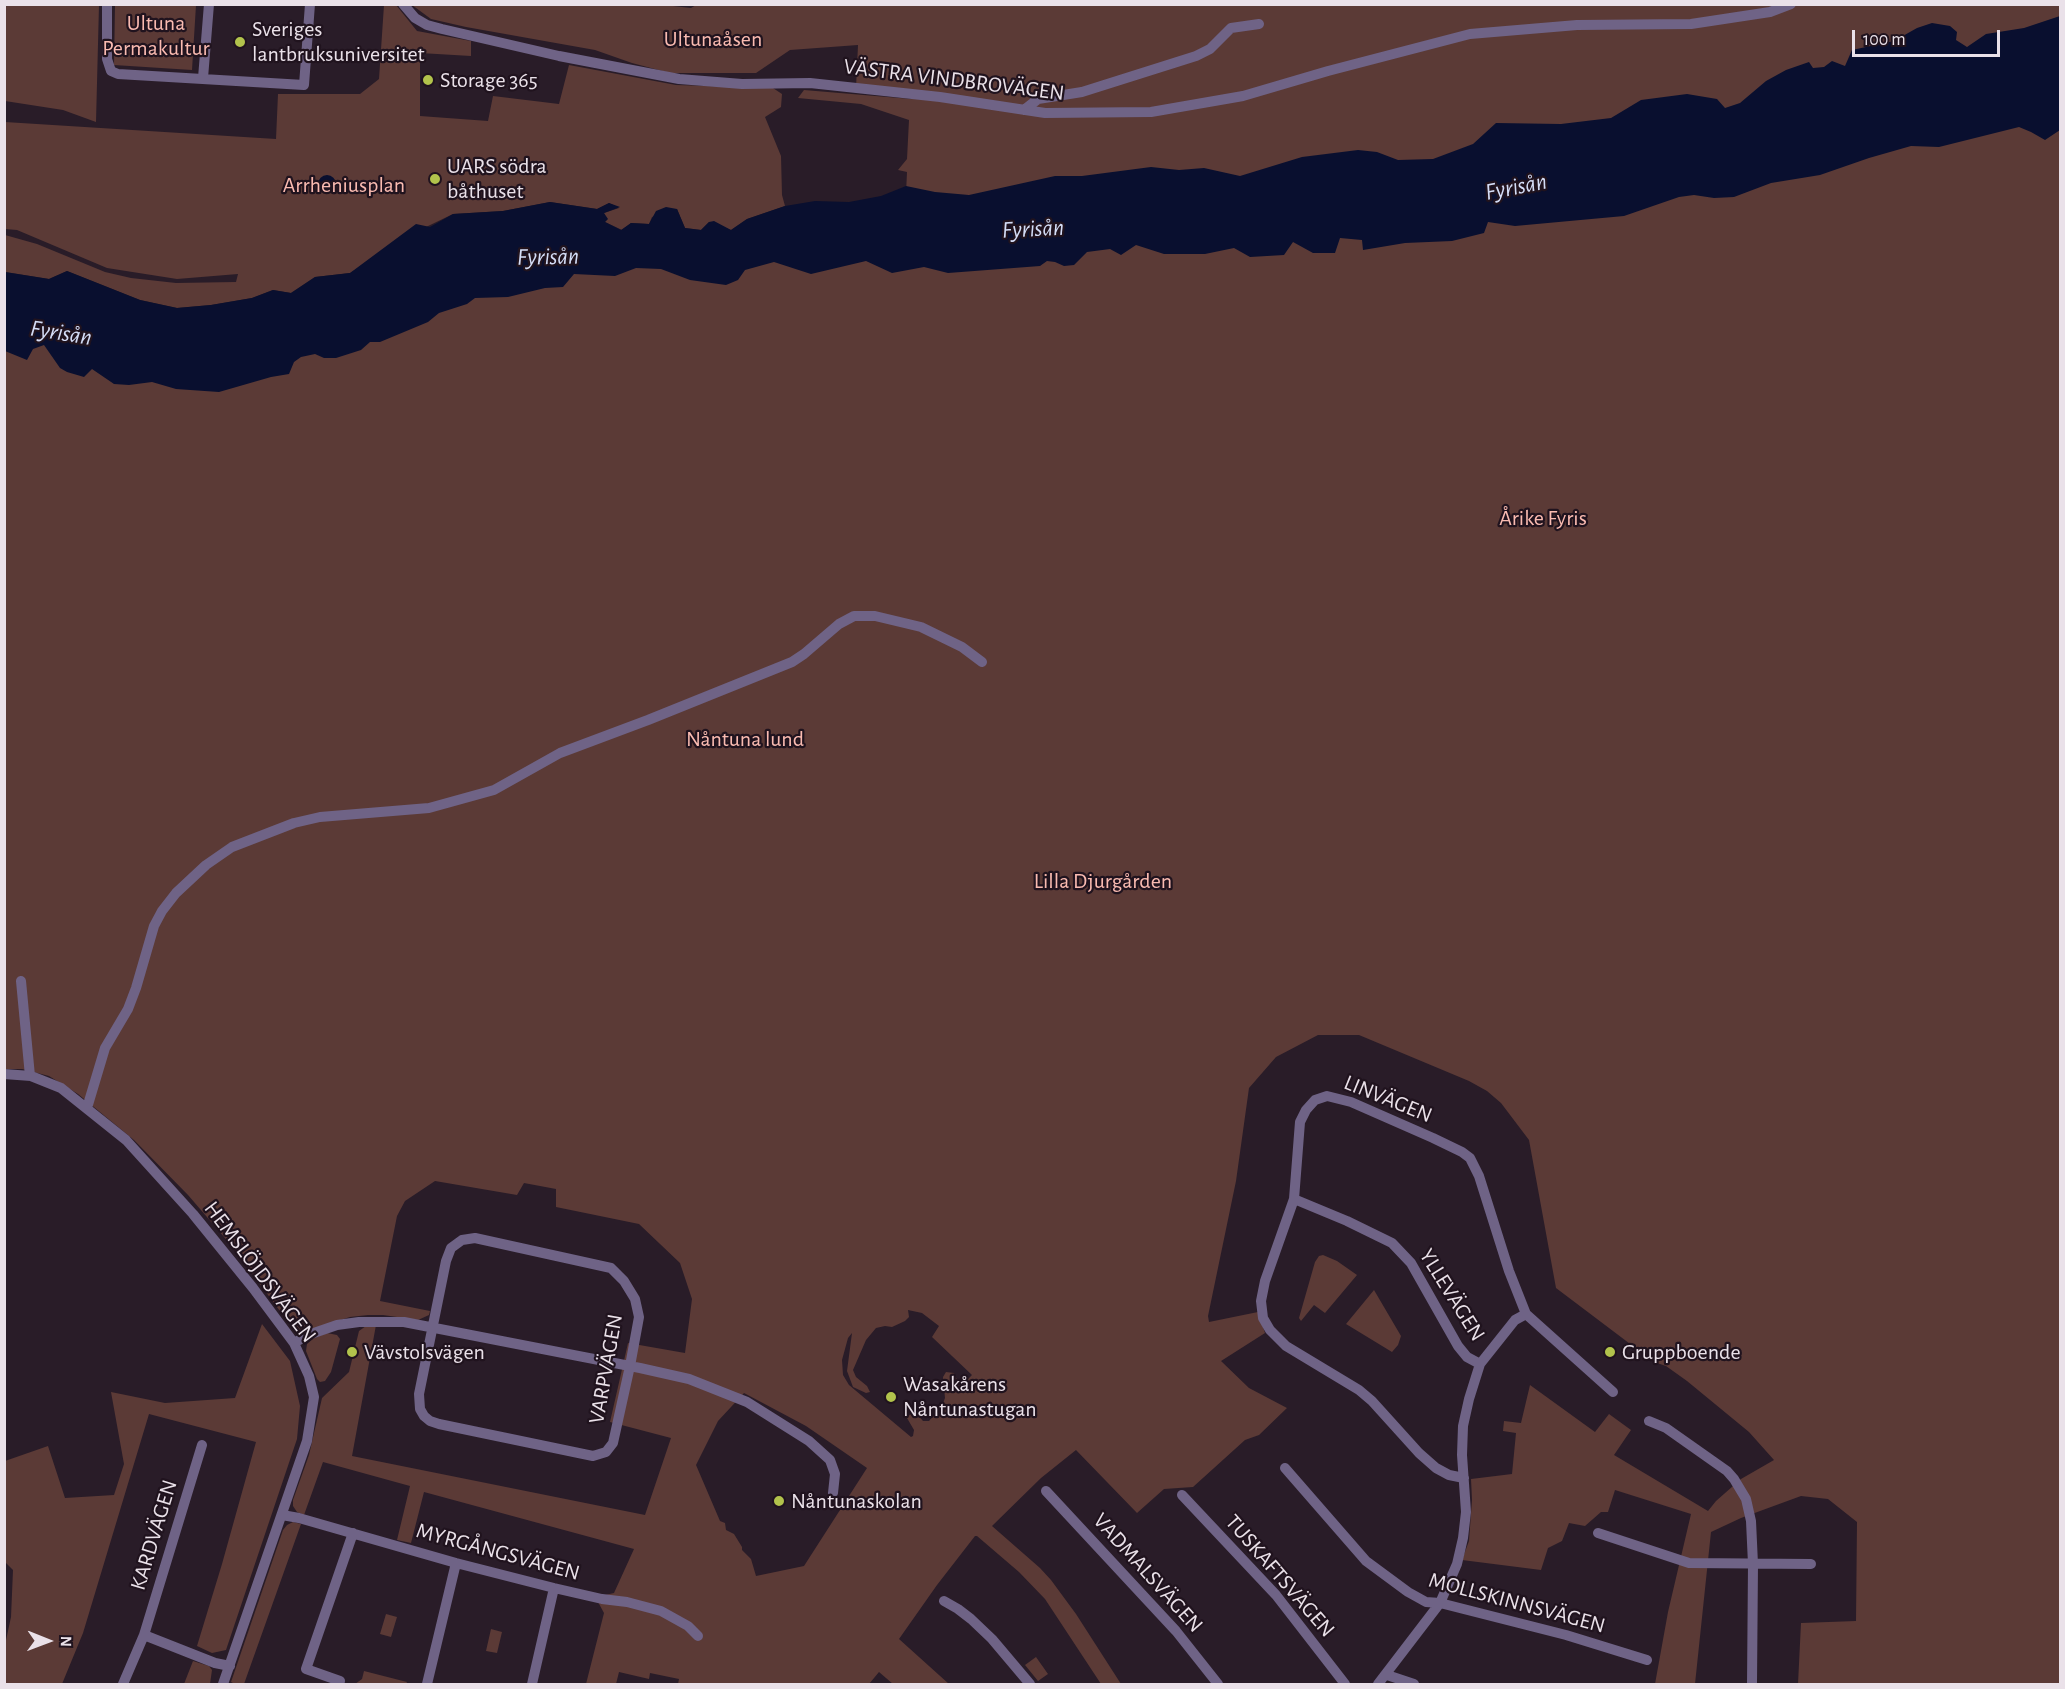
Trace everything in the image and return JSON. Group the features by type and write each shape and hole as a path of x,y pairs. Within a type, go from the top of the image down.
{"street":[{"path":"106,4 107,59 111,71 118,74 304,85 310,4"},
{"path":"203,78 209,4"},
{"name":"VÄSTRA VINDBROVÄGEN","path":"403,4 415,18 427,25 559,56 679,79 742,84 810,83 940,97 1045,113 1151,112 1243,96 1470,34 1577,25 1691,24 1770,12 1791,4"},
{"path":"1024,110 1038,99 1082,92 1196,57 1210,49 1231,28 1259,24"},
{"path":"87,1108 105,1048 128,1009 154,926 162,911 176,893 206,865 232,847 294,823 320,817 429,808 494,790 560,753 792,662 839,624 854,616 876,616 921,627 962,647 982,662"},
{"path":"21,981 30,1076"},
{"name":"HEMSLÖJDSVÄGEN","path":"4,1074 30,1076 61,1088 126,1140 193,1214 253,1288 294,1343 309,1376 314,1397 307,1441 223,1684"},
{"name":"LINVÄGEN","path":"1464,1479 1436,1468 1359,1390 1286,1346 1266,1324 1261,1308 1265,1281 1294,1198 1300,1122 1312,1102 1327,1096 1351,1102 1462,1152 1470,1158 1526,1314 1613,1392"},
{"name":"YLLEVÄGEN","path":"1294,1198 1347,1221 1395,1246 1411,1263 1458,1346 1467,1357 1480,1364"},
{"name":"VARPVÄGEN","path":"475,1238 611,1268 624,1281 635,1299 639,1317 613,1443 606,1452 593,1456 430,1421 420,1409 419,1394 433,1328 446,1260 451,1248 462,1240 475,1238"},
{"path":"1378,1684 1440,1603 1457,1564 1466,1512 1463,1426 1469,1399 1480,1364 1515,1320 1526,1314"},
{"path":"294,1343 308,1335 337,1325 359,1322 404,1322 689,1379 747,1402 809,1441 830,1460 835,1474 832,1492"},
{"path":"1649,1421 1666,1428 1727,1472 1746,1498 1749,1509 1753,1564 1752,1684"},
{"name":"KARDVÄGEN","path":"123,1684 144,1635 202,1445"},
{"name":"MOLLSKINNSVÄGEN","path":"1285,1468 1366,1561 1408,1592 1426,1602 1440,1603 1566,1635 1647,1660"},
{"name":"VADMALSVÄGEN","path":"1046,1491 1176,1630 1218,1684"},
{"name":"TUSKAFTSVÄGEN","path":"1182,1495 1276,1595 1345,1684"},
{"name":"MYRGÅNGSVÄGEN","path":"282,1515 554,1588 661,1611 688,1626 698,1636"},
{"path":"340,1681 306,1669 353,1533"},
{"path":"1598,1533 1689,1563 1811,1564"},
{"path":"428,1684 456,1563"},
{"path":"532,1684 554,1588"},
{"path":"944,1601 971,1619 992,1639 1030,1684"},
{"path":"144,1635 215,1663 230,1666"},
{"path":"1387,1675 1414,1684"}],"green space":[{"name":"Årike Fyris","path":"655,4 691,8 698,4 2060,5 2060,1684 1798,1684 1801,1623 1856,1621 1857,1522 1828,1499 1801,1496 1741,1518 1711,1532 1695,1684 1655,1684 1668,1612 1691,1514 1615,1490 1608,1512 1601,1512 1585,1526 1569,1523 1562,1541 1548,1548 1541,1570 1462,1560 1469,1541 1471,1479 1512,1474 1516,1433 1503,1431 1504,1421 1521,1423 1530,1385 1595,1432 1609,1414 1631,1430 1614,1455 1708,1511 1741,1479 1774,1460 1749,1432 1687,1381 1666,1366 1654,1362 1556,1288 1529,1140 1501,1103 1487,1091 1469,1081 1359,1035 1318,1035 1276,1057 1249,1088 1236,1181 1208,1316 1209,1322 1258,1312 1265,1333 1221,1361 1249,1388 1287,1408 1259,1435 1245,1440 1193,1487 1164,1489 1137,1513 1076,1450 1041,1478 992,1526 1051,1580 1121,1684 1101,1684 1045,1599 1019,1572 977,1536 937,1585 899,1639 949,1684 893,1684 879,1672 869,1684 678,1684 679,1679 650,1673 649,1679 619,1672 616,1684 586,1684 604,1613 598,1602 605,1595 614,1593 634,1549 424,1492 411,1543 397,1540 410,1486 323,1462 304,1515 297,1512 293,1506 293,1500 309,1455 322,1398 349,1372 359,1331 366,1326 376,1325 352,1456 645,1515 671,1438 610,1422 628,1343 685,1353 692,1299 680,1263 639,1224 556,1207 556,1189 524,1183 517,1195 435,1181 405,1201 397,1216 380,1301 430,1311 429,1315 418,1320 383,1315 350,1317 309,1330 294,1330 231,1245 188,1195 134,1140 78,1094 49,1076 22,1069 5,1069 5,321 214,352 503,257 904,237 907,172 898,170 907,159 909,120 861,104 798,98 804,90 911,99 912,95 856,88 858,45 790,50 756,73 670,73 595,50 431,19 412,5","holes":["908,1310 922,1313 939,1326 932,1337 972,1375 966,1381 957,1380 954,1373 946,1372 943,1377 945,1398 942,1406 929,1421 923,1421 914,1410 907,1418 914,1430 911,1437 849,1385 843,1375 842,1360 848,1338 852,1333 847,1371 853,1387 866,1393 870,1392 867,1386 856,1377 853,1370 866,1340 876,1328 892,1327 905,1321 909,1317","744,1393 806,1426 867,1468 804,1566 756,1576 751,1559 742,1550 734,1534 726,1530 725,1523 720,1521 696,1465 718,1421"]},
{"path":"4,5 99,5 96,122 63,110 5,101"},
{"name":"Ultuna Permakultur","path":"115,5 196,5 192,70 114,65"},
{"name":"Arrheniusplan","path":"384,5 396,5 417,31 471,41 471,56 420,53 420,116 488,121 493,96 559,104 569,65 676,85 773,88 782,94 781,107 765,117 781,156 782,195 785,206 747,219 731,230 709,222 701,230 685,228 677,209 652,217 649,224 631,223 622,230 605,222 604,213 619,208 609,203 597,209 550,202 503,211 453,214 426,227 350,273 315,277 291,293 273,290 252,298 177,308 140,300 67,271 49,279 5,272 5,235 37,244 105,272 131,278 176,283 236,282 238,274 177,279 107,268 17,230 5,229 5,122 276,139 278,94 360,94 379,79"},
{"path":"1323,1255 1337,1261 1357,1275 1325,1313 1314,1305 1301,1321 1299,1318 1315,1262 1319,1256"},
{"path":"1374,1290 1401,1336 1392,1352 1346,1324"},
{"path":"262,1324 290,1361 300,1406 297,1439 226,1650 212,1653 197,1646 256,1442 149,1414 83,1633 62,1684 5,1684 5,1645 11,1617 13,1570 5,1562 5,1461 48,1446 65,1498 114,1495 124,1464 111,1392 165,1403 235,1398"},
{"path":"327,1333 337,1335 340,1339 331,1372 325,1381 320,1382 306,1351 307,1344 314,1338"},
{"path":"293,1522 301,1524 244,1684 235,1684 231,1682 283,1530"},
{"path":"386,1614 397,1617 391,1637 380,1634"},
{"path":"491,1629 502,1632 497,1653 486,1651"},
{"path":"1036,1657 1048,1674 1038,1681 1025,1665"},
{"path":"193,1661 209,1666 212,1670 210,1684 184,1684"},
{"path":"364,1671 407,1682 406,1684 355,1684 362,1679"}],"water":[{"name":"Fyrisån","path":"2060,16 2060,130 2045,140 2019,127 1939,147 1911,146 1820,175 1771,183 1734,197 1714,198 1694,195 1679,197 1624,216 1515,226 1488,222 1484,233 1452,241 1405,243 1363,250 1362,240 1340,238 1335,253 1313,253 1293,242 1284,255 1250,257 1234,248 1205,254 1164,254 1136,245 1121,255 1110,249 1087,252 1074,265 1064,266 1047,261 1040,266 948,273 924,267 892,273 866,261 811,274 774,262 745,270 738,280 726,285 690,280 661,269 636,268 615,276 574,274 563,287 545,288 508,297 475,298 467,304 439,313 428,322 380,342 370,342 361,350 336,358 324,358 315,354 301,357 294,362 289,374 219,392 176,389 152,382 114,384 92,369 84,377 60,368 44,345 33,349 27,360 5,351 5,272 49,279 67,271 140,300 177,308 252,298 273,290 291,293 315,277 350,273 416,224 430,227 453,214 503,211 550,202 597,209 609,203 620,207 604,213 608,219 605,222 621,230 631,223 649,224 656,211 666,207 677,209 685,228 701,230 709,222 714,221 731,230 747,219 785,206 815,201 849,202 881,196 906,186 935,192 969,195 1055,176 1082,176 1151,167 1179,170 1204,168 1240,176 1302,157 1358,150 1377,152 1398,160 1433,159 1473,144 1496,123 1561,124 1611,118 1641,100 1687,94 1717,99 1725,108 1740,103 1766,81 1786,70 1809,62 1813,68 1824,67 1832,61 1845,66 1852,50 1894,41 1917,28 1932,23 1950,26 1957,32 1956,40 1967,47 1986,34 2024,28"},
{"path":"327,175 335,180 336,184 331,192 327,193 319,188 318,184 323,176"}],"place":[{"name":"Sveriges lantbruksuniversitet","path":"240,42"},
{"name":"Storage 365","path":"428,80"},
{"name":"UARS södra båthuset","path":"435,179"},
{"name":"Vävstolsvägen","path":"352,1352"},
{"name":"Gruppboende","path":"1610,1352"},
{"name":"Wasakårens Nåntunastugan","path":"891,1397"},
{"name":"Nåntunaskolan","path":"779,1501"}],"park label":[{"name":"Ultunaåsen","path":"713,39"},
{"name":"Nåntuna lund","path":"745,739"},
{"name":"Lilla Djurgården","path":"1103,881"}]}
